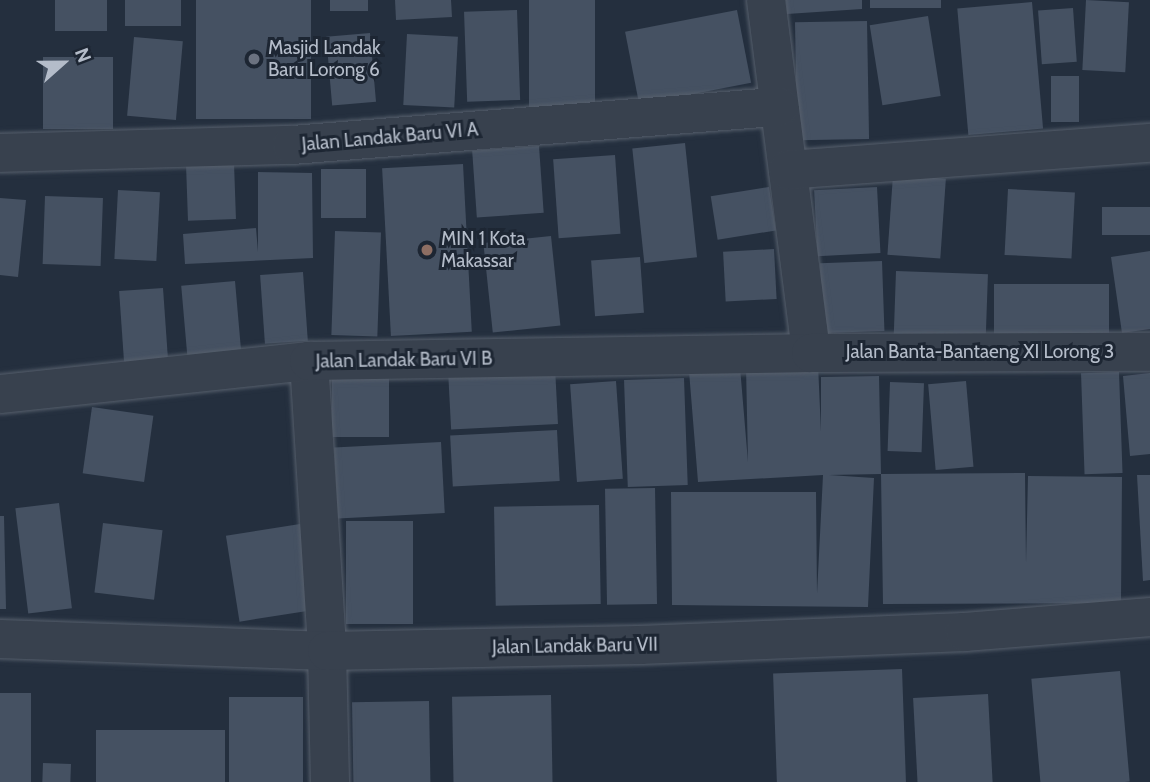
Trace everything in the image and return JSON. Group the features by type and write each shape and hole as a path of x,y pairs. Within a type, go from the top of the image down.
{"street":[{"path":"766,0 811,353"},
{"name":"Jalan Landak Baru VI A","path":"0,153 292,145 780,107"},
{"path":"788,170 1150,143"},
{"name":"Jalan Banta-Bantaeng XI Lorong 3","path":"811,353 1150,352"},
{"name":"Jalan Landak Baru VI B","path":"0,394 309,361 811,353"},
{"path":"309,361 327,651 330,782"},
{"name":"Jalan Landak Baru VII","path":"0,639 327,651 640,645 965,632 1150,617"}],"building":[{"path":"55,0 107,0 107,31 55,31"},
{"path":"125,0 181,0 181,26 125,26"},
{"name":"Masjid Landak Baru Lorong 6","path":"196,0 311,0 311,119 196,119"},
{"path":"330,0 368,0 368,11 330,11"},
{"path":"395,0 451,0 452,17 396,20"},
{"path":"529,0 595,0 595,120 529,120"},
{"path":"786,0 862,0 862,9 787,14"},
{"path":"870,0 941,0 941,8 870,8"},
{"path":"1086,0 1129,2 1125,72 1082,70"},
{"path":"1032,2 1043,129 968,135 957,9"},
{"path":"1073,8 1077,62 1042,64 1038,10"},
{"path":"517,10 520,100 467,102 464,12"},
{"path":"737,10 751,83 639,104 625,32"},
{"path":"928,16 941,96 882,105 870,25"},
{"path":"867,21 869,139 797,140 795,22"},
{"path":"370,33 376,102 332,106 326,37"},
{"path":"407,34 458,37 454,108 403,105"},
{"path":"134,37 183,41 176,120 127,116"},
{"path":"43,57 113,57 113,129 43,129"},
{"path":"1051,76 1079,76 1079,122 1051,122"},
{"path":"685,143 697,257 644,263 632,149"},
{"path":"539,146 544,213 477,218 472,151"},
{"path":"615,155 621,234 559,238 553,159"},
{"path":"234,163 236,219 188,221 186,165"},
{"name":"MIN 1 Kota Makassar","path":"463,164 472,332 391,336 382,168"},
{"path":"321,169 366,169 366,218 321,218"},
{"path":"258,172 312,173 313,258 185,264 183,234 256,228 258,252"},
{"path":"893,175 946,179 940,259 887,255"},
{"path":"769,187 776,230 718,240 711,196"},
{"path":"877,187 880,253 818,256 814,190"},
{"path":"1008,189 1075,193 1071,258 1005,255"},
{"path":"118,190 160,192 156,261 114,259"},
{"path":"45,196 103,198 101,266 43,264"},
{"path":"0,198 26,200 18,277 0,275"},
{"path":"1102,207 1150,207 1150,235 1102,235"},
{"path":"335,231 381,233 377,337 331,335"},
{"path":"551,236 560,326 493,333 483,243"},
{"path":"774,249 777,299 726,302 723,252"},
{"path":"1150,251 1150,329 1122,333 1111,257"},
{"path":"640,257 644,313 595,316 591,260"},
{"path":"882,261 884,331 822,333 820,263"},
{"path":"896,271 988,274 986,341 894,338"},
{"path":"303,272 308,341 265,344 260,275"},
{"path":"235,281 241,355 188,359 181,286"},
{"path":"994,284 1109,284 1109,346 994,346"},
{"path":"163,288 168,366 125,369 119,291"},
{"path":"818,364 821,432 821,377 879,376 881,474 829,475 874,478 868,607 672,605 671,492 816,492 817,594 823,475 698,482 689,371 740,367 748,462 746,367"},
{"path":"555,367 558,424 451,430 448,373"},
{"path":"1119,372 1123,473 1085,474 1081,373"},
{"path":"1150,373 1150,454 1130,456 1123,376"},
{"path":"332,375 389,375 389,437 332,437"},
{"path":"684,378 688,485 628,487 624,380"},
{"path":"616,381 623,479 577,482 570,384"},
{"path":"966,381 973,467 936,470 928,384"},
{"path":"890,382 924,383 922,452 888,451"},
{"path":"92,407 153,416 144,482 83,473"},
{"path":"557,430 560,481 453,487 450,436"},
{"path":"441,442 445,513 338,519 334,448"},
{"path":"1025,473 1026,563 1028,476 1122,477 1121,603 883,604 881,474"},
{"path":"1137,475 1150,475 1150,580 1143,581"},
{"path":"655,488 657,604 607,605 605,489"},
{"path":"59,503 72,608 28,614 15,508"},
{"path":"599,505 601,604 496,606 494,507"},
{"path":"0,516 4,516 6,609 0,609"},
{"path":"346,521 413,521 413,624 346,624"},
{"path":"103,523 163,530 154,600 94,592"},
{"path":"300,524 314,610 240,622 226,536"},
{"path":"902,669 906,782 777,782 773,674"},
{"path":"1120,671 1130,782 1040,782 1031,679"},
{"path":"0,693 31,693 31,782 0,782"},
{"path":"988,694 993,782 918,782 913,698"},
{"path":"551,695 553,782 454,782 452,697"},
{"path":"229,697 303,697 303,782 229,782"},
{"path":"429,701 430,782 353,782 352,702"},
{"path":"96,730 225,730 225,782 96,782"},
{"path":"43,763 71,764 70,782 42,782"}],"place":[{"name":"Masjid Landak Baru Lorong 6","path":"254,59"},
{"name":"MIN 1 Kota Makassar","path":"427,250"}]}
